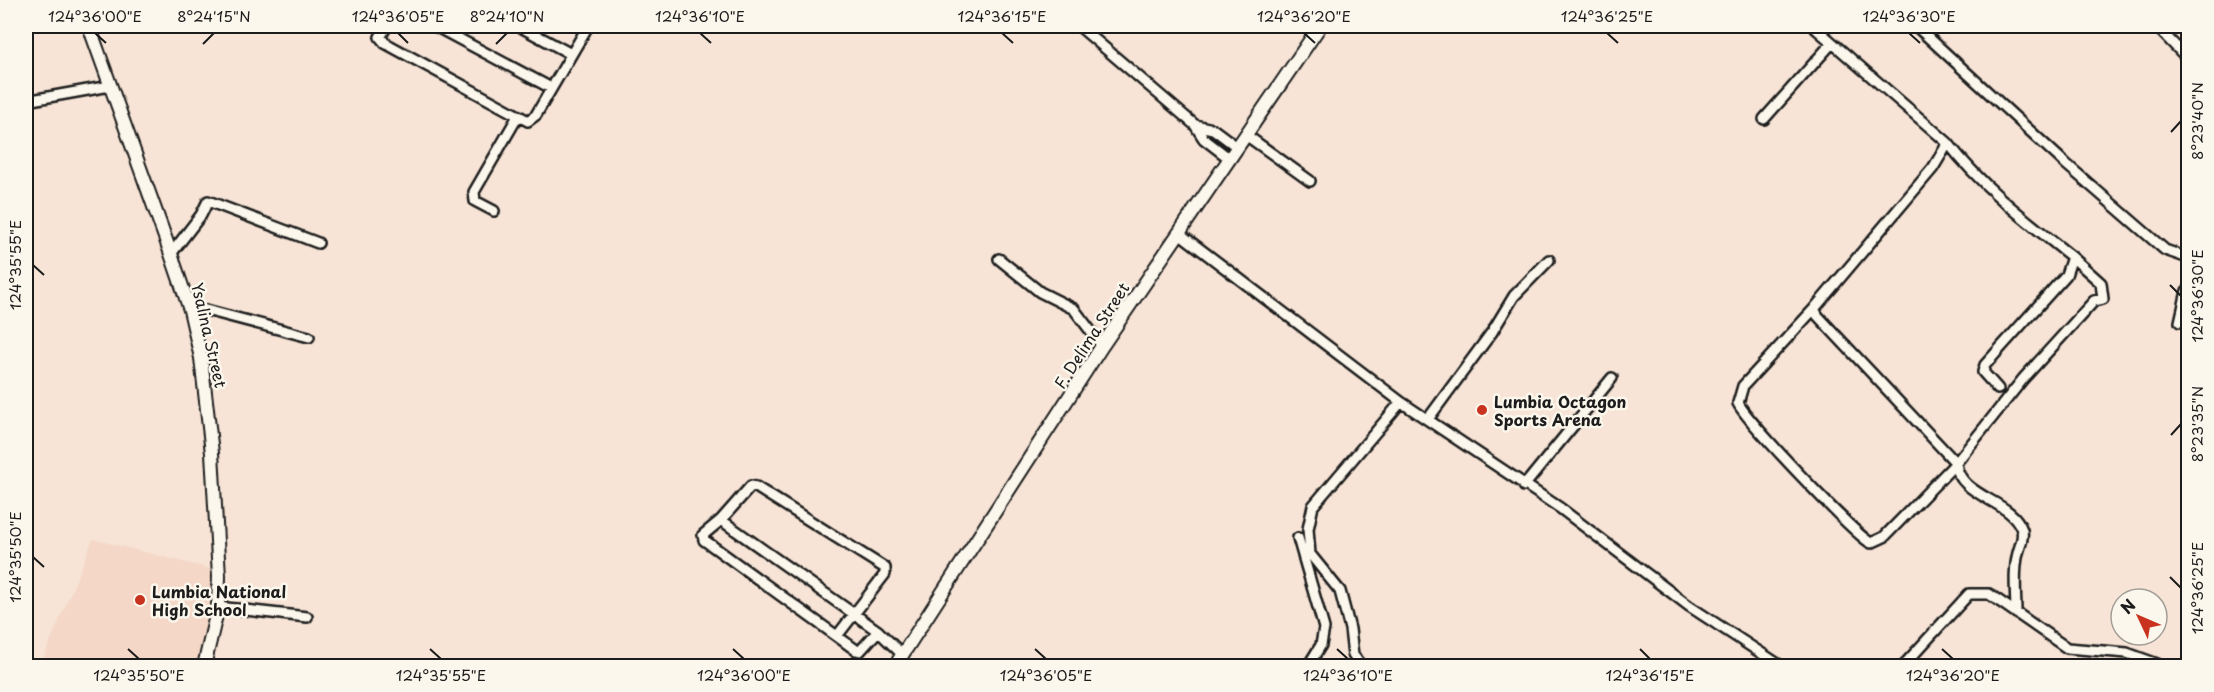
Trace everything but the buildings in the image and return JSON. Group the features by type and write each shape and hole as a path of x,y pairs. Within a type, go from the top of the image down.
{"street":[{"name":"Ysalina Street","path":"89,26 190,310 206,387 212,444 219,576 218,607 204,666"},
{"path":"387,26 381,34 385,43 518,116 531,120 588,26"},
{"path":"435,26 551,88"},
{"path":"519,26 571,54"},
{"path":"1080,26 1195,125 1204,139 1230,159"},
{"name":"F. Delima Street","path":"895,666 1102,346 1320,26"},
{"path":"1814,26 1948,143 1968,169 2012,210 2101,283 2103,299 2094,301 2023,379 1956,463 1884,537 1871,543 1750,421 1738,403 1739,393 1814,309 1933,168 1948,143"},
{"path":"1916,26 2066,164 2165,250 2188,258"},
{"path":"2156,26 2188,59"},
{"path":"1764,119 1832,43"},
{"path":"26,101 110,86"},
{"path":"494,211 475,201 474,192 518,116"},
{"path":"1195,125 1212,129 1237,147"},
{"path":"1246,135 1310,181"},
{"path":"171,254 201,215 208,201 318,243"},
{"path":"1179,233 1401,402 1560,508 1689,606 1780,666"},
{"path":"1998,389 1983,372 1985,365 2066,274 2072,257"},
{"path":"999,259 1040,292 1074,309 1102,346"},
{"path":"1428,419 1492,332 1514,296 1549,260"},
{"path":"2180,322 2188,289"},
{"path":"1814,309 1818,316 1956,463 1956,471 1965,482 2015,519 2021,529 2022,538 2016,566 2016,613"},
{"path":"190,310 206,310 309,337"},
{"path":"1524,486 1612,378"},
{"path":"1361,666 1353,655 1350,629 1340,591 1310,554 1308,529 1313,506 1401,402"},
{"path":"837,636 885,574 884,566 754,486 749,487 722,520 703,535 704,540 837,636 860,651 878,631"},
{"path":"722,520 878,631 903,655"},
{"path":"1298,538 1324,628 1321,645 1308,666"},
{"path":"1903,666 1969,594 1989,594 2067,648 2127,653 2163,666"},
{"path":"218,607 307,617"}],"shaded area":[{"name":"Lumbia National High School","path":"93,539 215,570 211,631 200,666 40,666"}],"place":[{"name":"Lumbia Octagon Sports Arena","path":"1482,410"},
{"name":"Lumbia National High School","path":"140,600"}]}
